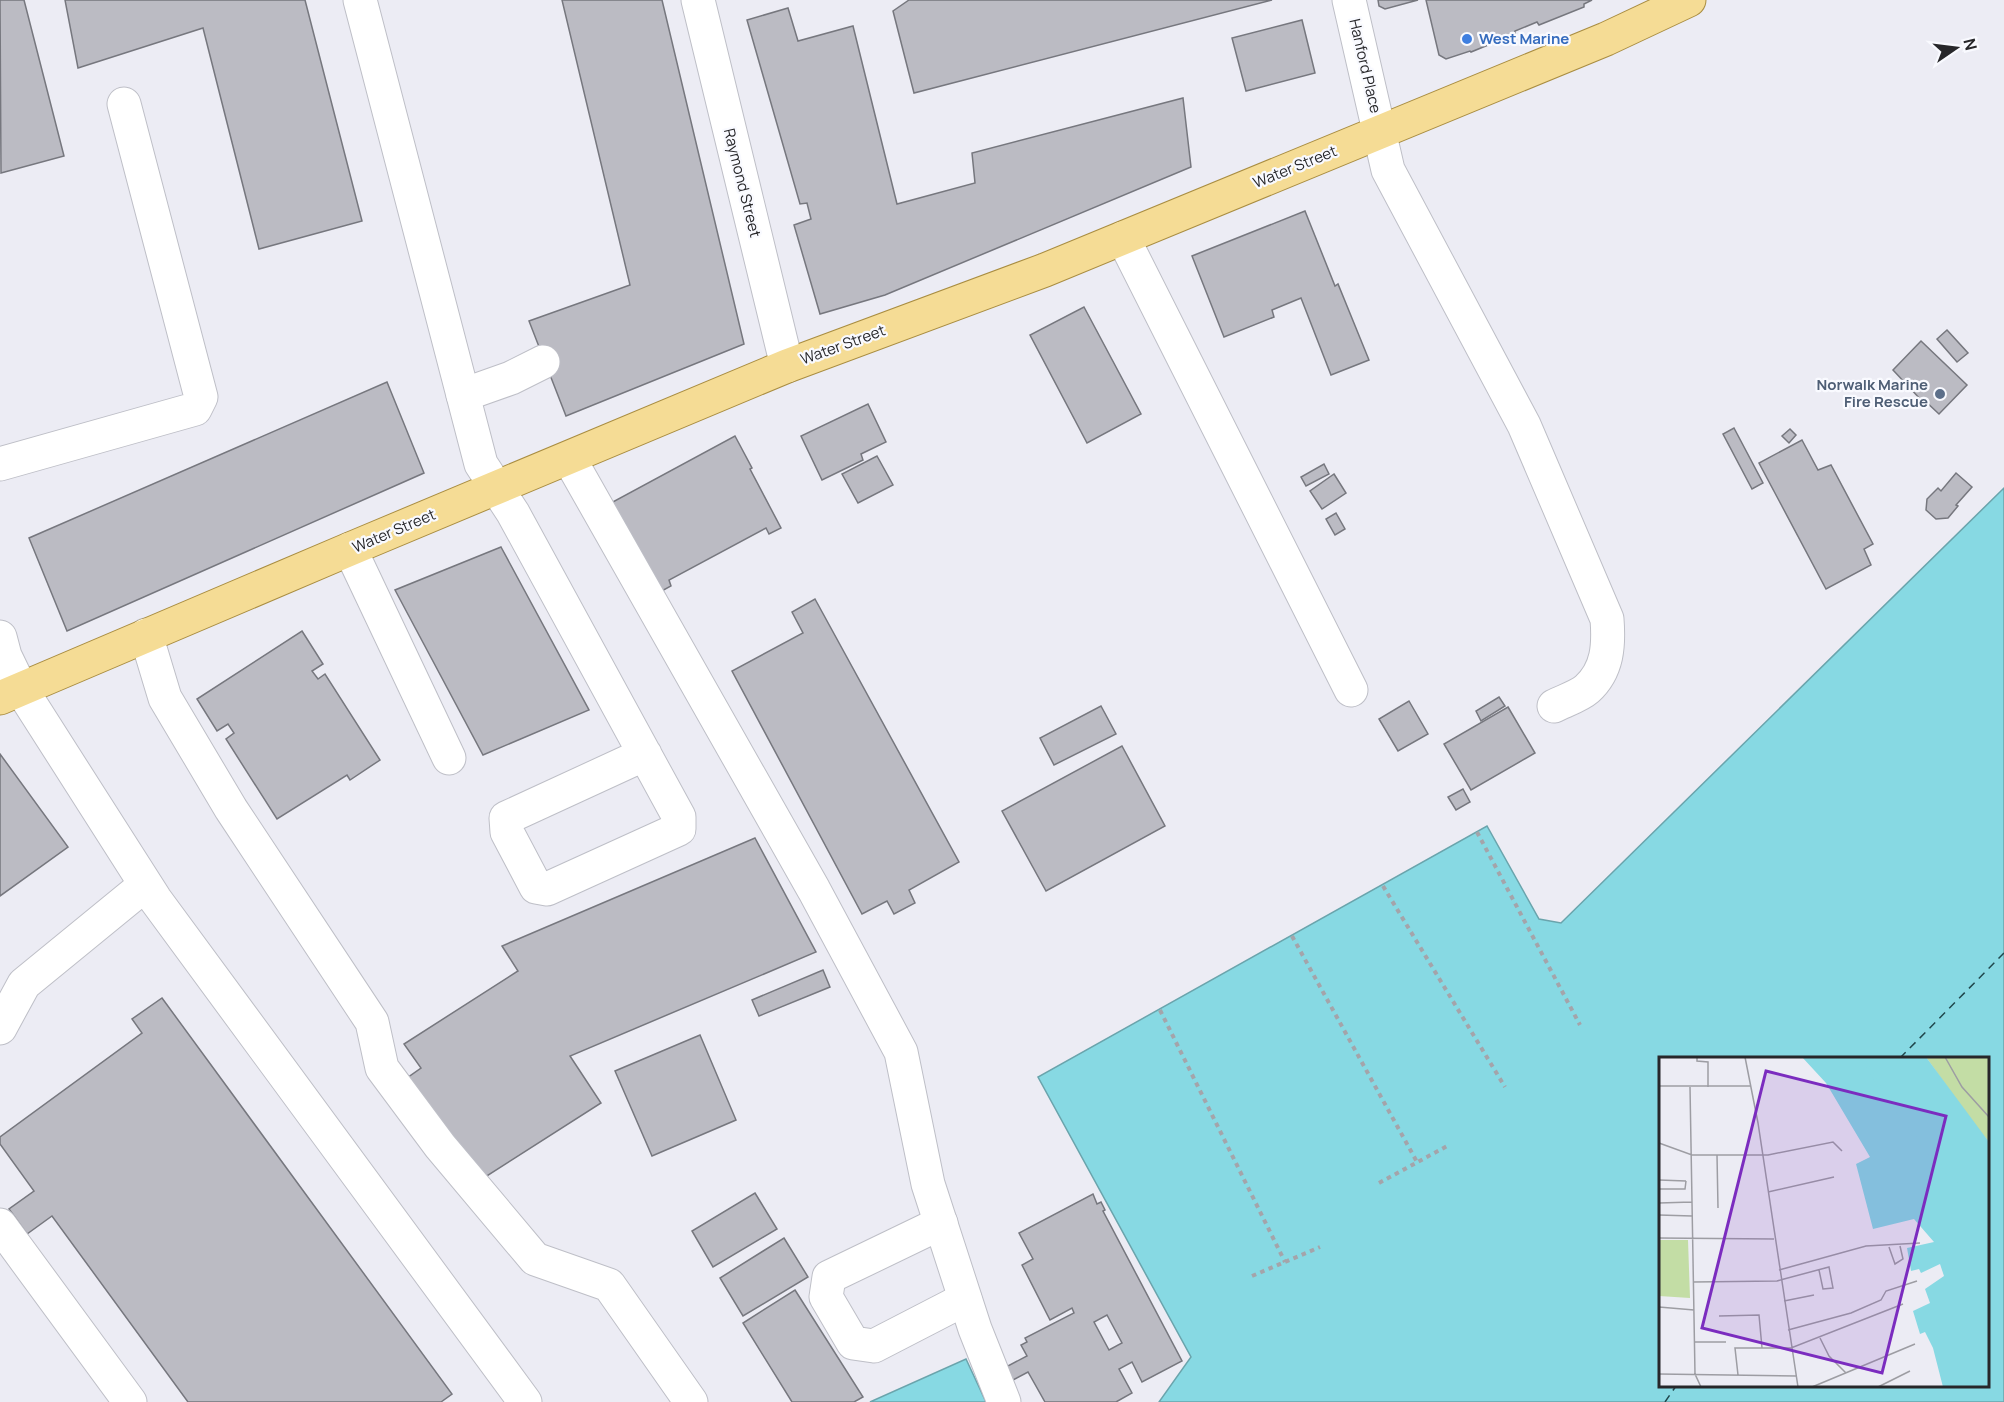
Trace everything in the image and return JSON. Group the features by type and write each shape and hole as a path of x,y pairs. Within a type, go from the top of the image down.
{"main road":[{"name":"Water Street","path":"10,694 787,366 1045,270 1606,39 1689,0"}],"street":[{"path":"360,0 481,464 513,513 645,754 679,817 679,829 548,889 536,887 507,832 506,818 645,754"},
{"name":"Raymond Street","path":"698,0 787,366"},
{"name":"Hanford Place","path":"1349,0 1388,170 1524,425 1607,619 1609,645 1601,672 1586,690 1554,706"},
{"path":"0,464 195,409 201,397 124,104"},
{"path":"1123,238 1351,690"},
{"path":"463,395 511,378 543,362"},
{"path":"569,458 808,880 901,1052 928,1184 965,1299 1004,1402"},
{"path":"350,549 449,758"},
{"path":"146,635 162,689 171,708 231,809 372,1022 382,1068 440,1146 535,1259 609,1286 691,1402"},
{"path":"0,637 10,694 146,885 525,1402"},
{"path":"0,1028 24,984 146,885"},
{"path":"940,1223 830,1277 826,1297 853,1343 874,1346 965,1299"},
{"path":"0,1225 130,1402"}],"path":[{"path":"1477,832 1580,1025"},
{"path":"1383,886 1505,1087"},
{"path":"1292,936 1417,1162"},
{"path":"1160,1010 1285,1262"},
{"path":"1379,1183 1449,1145"},
{"path":"1252,1276 1320,1247"}],"water":[{"path":"2004,488 2004,1402 1159,1402 1191,1357 1038,1077 1487,826 1539,919 1561,923"},
{"path":"966,1359 986,1402 870,1402"}],"building":[{"path":"0,0 24,0 64,156 1,173"},
{"path":"65,0 305,0 362,221 259,249 203,28 78,68"},
{"path":"562,0 662,0 744,344 566,416 529,321 630,285"},
{"path":"909,0 1272,0 914,93 893,11"},
{"path":"1378,0 1418,0 1385,9 1379,6"},
{"path":"1426,0 1592,0 1584,4 1584,7 1539,25 1537,22 1515,31 1515,34 1471,52 1446,59 1439,55"},
{"path":"788,8 798,41 853,26 897,204 975,183 972,153 1183,98 1191,167 885,295 820,314 794,225 811,219 807,203 800,204 747,20"},
{"path":"1302,20 1315,73 1246,91 1232,38"},
{"path":"1305,211 1335,286 1338,284 1369,360 1331,375 1301,298 1272,310 1274,317 1224,337 1192,256"},
{"path":"1084,307 1141,414 1087,443 1030,335"},
{"path":"1947,330 1968,353 1957,362 1937,339"},
{"path":"1921,341 1967,385 1939,414 1923,399 1922,401 1893,370"},
{"path":"387,382 424,473 67,631 29,538"},
{"path":"868,404 886,442 861,454 863,460 822,480 801,436"},
{"path":"1734,428 1763,483 1752,489 1723,434"},
{"path":"1790,429 1796,435 1789,443 1782,436"},
{"path":"735,436 781,528 769,534 766,528 669,580 671,586 660,592 609,504"},
{"path":"1802,440 1818,470 1831,465 1873,544 1864,549 1871,565 1826,589 1759,463"},
{"path":"877,456 893,485 858,503 842,474"},
{"path":"1324,464 1329,474 1306,486 1301,477"},
{"path":"1956,473 1972,487 1948,518 1936,519 1926,510 1927,499 1938,488 1941,491"},
{"path":"1334,474 1346,493 1322,509 1310,491"},
{"path":"1336,513 1345,529 1335,535 1326,519"},
{"path":"501,547 589,710 483,755 395,590"},
{"path":"815,599 959,862 909,890 915,903 894,914 887,901 862,914 732,671 803,633 792,612"},
{"path":"302,631 323,664 312,671 318,679 325,674 380,760 350,780 347,775 277,819 226,739 234,733 228,724 217,731 197,699"},
{"path":"1499,697 1505,706 1481,721 1476,711"},
{"path":"1409,701 1428,734 1398,751 1379,719"},
{"path":"1101,706 1116,734 1054,765 1040,738"},
{"path":"1508,707 1535,753 1471,790 1444,744"},
{"path":"1122,746 1165,826 1046,891 1002,811"},
{"path":"0,754 68,847 0,896"},
{"path":"1463,789 1470,802 1456,810 1448,797"},
{"path":"755,838 816,952 570,1056 601,1103 479,1181 407,1078 421,1068 404,1044 518,971 502,946"},
{"path":"823,970 830,987 759,1016 752,1000"},
{"path":"162,998 452,1394 441,1402 188,1402 52,1216 27,1234 9,1209 34,1191 0,1144 0,1137 142,1033 132,1019"},
{"path":"700,1035 736,1120 652,1156 615,1071"},
{"path":"755,1193 777,1229 713,1267 692,1231"},
{"path":"1093,1194 1097,1204 1101,1202 1105,1210 1103,1211 1182,1361 1142,1382 1132,1362 1119,1369 1132,1393 1116,1402 1045,1402 1028,1372 1011,1381 1004,1368 1027,1356 1021,1345 1027,1342 1025,1338 1074,1313 1072,1308 1050,1320 1022,1265 1033,1259 1019,1233","holes":["1107,1315 1122,1343 1109,1350 1094,1322"]},
{"path":"784,1238 808,1277 743,1316 720,1278"},
{"path":"795,1290 863,1397 854,1402 792,1402 743,1323"}],"ferry route":[{"path":"1901,1057 2004,953"},
{"path":"1665,1402 1675,1387"}],"place":[{"name":"West Marine","path":"1467,39"},
{"name":"Norwalk Marine Fire Rescue","path":"1940,394"}]}
